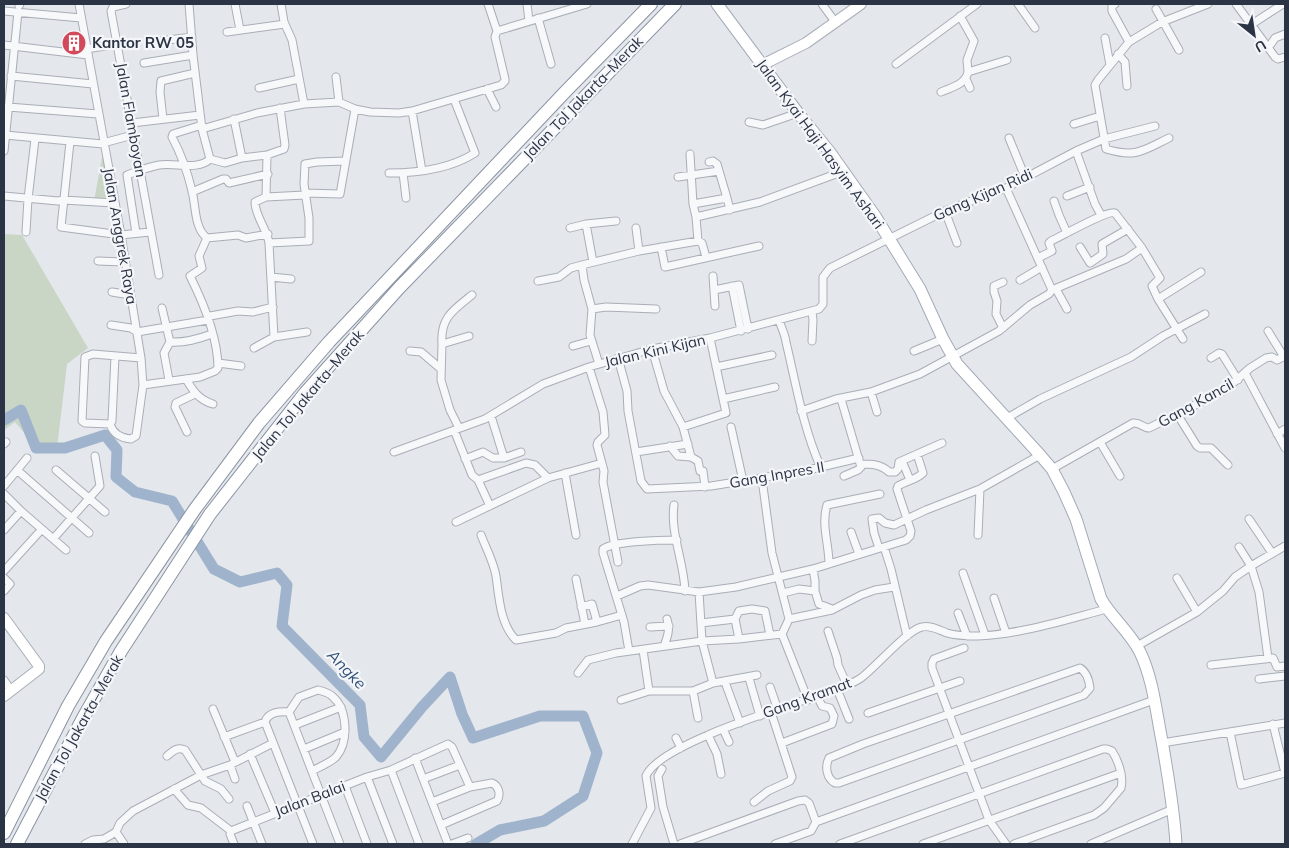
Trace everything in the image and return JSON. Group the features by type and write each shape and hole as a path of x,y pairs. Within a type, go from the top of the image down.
{"highway":[{"name":"Jalan Tol Jakarta–Merak","path":"4,833 68,706 106,641 176,536 259,423 330,342 565,92 651,4"},
{"name":"Jalan Tol Jakarta–Merak","path":"17,844 82,718 121,651 210,514 305,393 399,288 675,4"}],"main road":[{"name":"Jalan Kyai Haji Hasyim Ashari","path":"717,4 798,113 844,171 890,239 920,289 953,357 1052,469 1076,519 1097,588 1107,609 1137,646 1147,670 1162,743 1173,809 1176,844"}],"street":[{"name":"Jalan Anggrek Raya","path":"79,4 121,235 141,358 143,385 136,436 131,439 122,437 112,430 110,424"},
{"name":"Jalan Flamboyan","path":"126,4 112,8 111,11 159,275"},
{"path":"188,4 200,115 210,159"},
{"path":"235,4 240,30"},
{"path":"281,4 285,24 292,40 304,104"},
{"path":"268,234 259,234 246,238 238,235 207,238 203,236 197,222 192,192 180,153 172,135 280,108 304,104 339,102 355,109 370,112 399,113 501,86 505,82 495,37 497,31 488,4"},
{"path":"527,4 529,21"},
{"path":"497,31 587,4"},
{"path":"822,4 836,22"},
{"path":"762,65 797,49 861,4"},
{"path":"896,64 977,4"},
{"path":"1018,4 1035,28"},
{"path":"1116,4 1112,6 1112,11 1128,42"},
{"path":"1169,138 1140,152 1123,154 1106,149 1095,85 1128,42 1191,7 1208,4"},
{"path":"1236,4 1276,57 1278,59 1285,57"},
{"path":"1252,24 1283,4"},
{"path":"4,11 19,7 81,18"},
{"path":"4,151 19,7"},
{"path":"1156,9 1179,50"},
{"path":"960,16 974,40 967,60 967,76 970,88"},
{"path":"538,18 551,64"},
{"path":"227,32 285,24"},
{"path":"1271,44 1275,38 1285,34"},
{"path":"160,41 192,37"},
{"path":"1105,38 1110,65"},
{"path":"4,45 87,52 118,44"},
{"path":"1118,54 1125,62 1127,86"},
{"path":"144,63 193,55"},
{"path":"941,92 962,83 967,76 1007,60"},
{"path":"163,119 160,92 161,81 195,73"},
{"path":"11,76 93,84"},
{"path":"336,77 339,102"},
{"path":"259,88 299,79"},
{"path":"487,89 496,107"},
{"path":"389,173 422,171 451,164 475,153 454,99"},
{"path":"8,107 98,114"},
{"path":"210,159 225,163 242,158 267,155 285,147 280,108"},
{"path":"274,337 270,243 255,202 266,197 340,194 355,109"},
{"path":"412,111 422,171"},
{"path":"749,122 763,125 798,113"},
{"path":"132,123 200,115"},
{"path":"1074,124 1100,116"},
{"path":"234,119 242,158"},
{"name":"Gang Kijan Ridi","path":"890,239 945,211 1006,188 1076,151 1104,139 1155,126"},
{"path":"5,136 103,143 133,136"},
{"path":"1008,138 1025,177"},
{"path":"26,232 35,139"},
{"path":"70,142 62,200 61,227 121,235 150,232"},
{"path":"1076,151 1101,215"},
{"path":"690,154 693,204 698,241 702,243 706,257"},
{"path":"266,197 267,155"},
{"path":"136,233 127,175 161,165 183,166 204,164 210,159"},
{"path":"270,243 309,241 309,218 305,194 304,169 306,163 345,161"},
{"path":"709,162 713,161 717,164 730,210"},
{"path":"678,177 718,171"},
{"path":"696,218 760,202 844,171"},
{"path":"403,173 406,198"},
{"path":"192,192 223,179 229,182 268,174"},
{"path":"1067,196 1090,187"},
{"path":"1006,188 1042,267 1067,310"},
{"path":"4,196 58,201 114,203"},
{"path":"693,204 727,198"},
{"path":"1054,201 1067,233"},
{"path":"945,211 957,243"},
{"path":"1038,258 1052,251 1049,243 1051,241 1101,215 1115,213 1142,248 1160,278 1152,286 1182,339"},
{"path":"570,228 586,224 616,221"},
{"path":"586,224 593,262"},
{"path":"636,228 638,251"},
{"path":"1080,247 1090,263 1103,254 1102,244 1128,229"},
{"path":"143,385 200,377 218,368 217,351 208,320 190,276 202,268 199,256 207,238"},
{"path":"812,341 812,312 819,310 823,304 823,276 827,270 890,239"},
{"path":"538,281 559,277 571,268 593,262 638,251 698,241"},
{"path":"661,247 666,266 759,246"},
{"path":"801,411 871,392 920,374 1003,328 1027,308 1054,290 1126,260 1142,248"},
{"path":"98,260 124,262"},
{"path":"582,265 592,309 590,320 592,341 599,364"},
{"path":"1020,280 1042,267"},
{"path":"1158,299 1201,272"},
{"path":"271,276 291,279"},
{"path":"713,276 716,306"},
{"path":"1003,282 994,286 994,289 998,301 996,314 1003,328"},
{"path":"714,290 739,286 744,330"},
{"path":"112,292 130,295"},
{"path":"472,295 447,317 443,327 441,369 446,398 465,459 472,475 478,480 490,506"},
{"path":"111,325 131,328 136,332 208,320 210,316 238,311 253,312 273,307"},
{"path":"592,309 606,307 656,309"},
{"path":"162,308 170,342 164,353 168,380"},
{"name":"Jalan Kini Kijan","path":"394,452 491,416 543,384 589,367 652,349 710,338 812,312"},
{"path":"1007,418 1040,398 1131,356 1205,314"},
{"path":"779,320 786,342 801,411 821,468"},
{"path":"1268,331 1285,357"},
{"path":"254,348 274,337 307,332"},
{"path":"170,342 179,343 212,334"},
{"path":"442,344 469,336"},
{"path":"683,427 726,413 710,338"},
{"path":"914,350 943,339"},
{"path":"573,346 592,341"},
{"path":"652,349 664,391 683,427 691,457"},
{"path":"410,352 421,352 441,369"},
{"path":"1211,358 1219,353 1222,354 1238,380"},
{"path":"115,356 112,421 110,424 85,423 82,421 84,361 86,356 90,354 141,358"},
{"path":"716,367 772,355"},
{"name":"Gang Kancil","path":"1052,469 1133,423 1149,428 1225,390 1266,358 1272,357 1277,360 1285,357"},
{"name":"Gang Inpres II","path":"618,358 627,391 628,411 641,481 647,489 705,486 762,479 860,461"},
{"path":"218,363 241,366"},
{"path":"589,367 603,412 605,435 598,442 598,445 604,470 603,482 618,562"},
{"path":"1245,373 1285,448"},
{"path":"186,379 195,394 206,402 213,404"},
{"path":"723,399 775,388"},
{"path":"871,392 877,412"},
{"path":"187,432 175,407 176,403 195,394"},
{"path":"841,399 850,436 861,467 844,476"},
{"path":"1177,414 1197,446 1211,448 1228,465"},
{"path":"491,416 504,458"},
{"path":"731,427 743,481"},
{"path":"1277,434 1285,429"},
{"path":"1100,442 1120,476"},
{"path":"860,461 876,464 884,467 889,472 895,472 898,469 899,462 942,443"},
{"path":"636,452 688,444"},
{"path":"670,446 678,456 691,457 698,461 700,471 703,471 705,486"},
{"path":"465,459 483,452 493,458 504,458 521,452"},
{"path":"617,596 635,588 648,585 699,592 736,587 813,569 906,540 910,536 911,531 897,489 898,486 918,478 922,473 917,454"},
{"path":"907,636 891,569 874,533 872,519 879,518 885,523 894,525 907,520 926,510 980,489 1040,454"},
{"path":"53,539 101,485 95,456"},
{"path":"4,486 27,458"},
{"path":"902,461 910,480"},
{"path":"456,522 548,478 602,462"},
{"path":"478,480 526,463 535,465 548,478"},
{"path":"17,470 89,533"},
{"path":"56,470 105,512"},
{"path":"565,474 576,535"},
{"path":"762,479 772,553 789,619 782,634 808,700"},
{"path":"978,534 980,489"},
{"path":"4,494 66,550"},
{"path":"828,564 828,548 824,528 827,505 880,494"},
{"path":"674,505 673,512 685,577 685,591"},
{"path":"4,530 21,511"},
{"path":"1249,520 1272,552"},
{"path":"4,571 42,529"},
{"path":"851,532 859,554"},
{"path":"481,535 496,575 497,590 504,619 516,640 556,633 566,628 597,622 622,614"},
{"path":"629,651 622,614 603,549 614,545 650,540 677,540"},
{"path":"1137,646 1197,612 1223,591 1229,582 1272,552 1285,546"},
{"path":"1239,547 1251,566 1259,592 1268,658"},
{"path":"813,569 815,591 819,604 832,610"},
{"path":"963,573 985,635"},
{"path":"4,578 10,584 4,591"},
{"path":"1177,578 1197,612"},
{"path":"576,579 585,624"},
{"path":"789,619 832,610 861,595 875,590 894,587"},
{"path":"783,592 815,591"},
{"path":"699,592 702,641 713,683"},
{"path":"994,598 1006,633"},
{"path":"581,607 592,604 597,622"},
{"name":"Gang Kramat","path":"632,844 651,808 651,799 646,780 648,772 656,764 681,748 723,728 808,700 861,678 916,628 927,626 967,636 1006,633 1107,609"},
{"path":"739,640 735,619 739,611 744,610 763,610 766,613 770,635"},
{"path":"958,613 967,636"},
{"path":"4,618 39,666 39,669 7,693 4,680"},
{"path":"701,623 735,619"},
{"path":"650,627 668,622 669,634 664,646"},
{"path":"828,631 838,665 847,685"},
{"path":"578,673 584,663 593,658 629,651 702,641 739,640 782,634"},
{"path":"964,648 934,659 932,663 948,714 989,820 1006,844"},
{"path":"643,650 649,691"},
{"path":"1211,665 1273,658 1277,667 1285,666"},
{"path":"1075,669 1084,670 1090,688 1084,695 958,739 839,782 835,783 829,777 826,764 829,758 863,744 1075,669"},
{"path":"620,700 649,691 693,691 713,683 749,678 757,675"},
{"path":"1258,679 1285,676"},
{"path":"749,678 760,716"},
{"path":"868,713 960,681"},
{"path":"725,682 740,723"},
{"path":"754,802 775,786 792,780 770,687"},
{"path":"837,689 849,719"},
{"path":"289,712 299,697 318,690 332,695 341,707 346,724 336,758 312,771"},
{"path":"693,691 698,718"},
{"path":"782,743 832,724 834,716 830,708 822,706 817,696"},
{"path":"775,844 811,831 816,822 1154,700"},
{"path":"294,725 341,707"},
{"path":"213,709 233,763 235,779"},
{"path":"224,737 265,722 266,718 274,713 289,712"},
{"path":"289,712 340,844"},
{"path":"265,722 312,844"},
{"path":"1162,743 1285,722"},
{"path":"1230,732 1240,785 1285,773 1273,724"},
{"path":"723,728 729,742"},
{"path":"304,749 345,732"},
{"path":"708,735 718,754 721,774"},
{"path":"676,738 681,748"},
{"path":"85,844 92,840 104,839 116,832 120,823 133,811 201,775 233,763 273,743"},
{"name":"Jalan Balai","path":"231,831 367,777 391,770 448,744 460,764"},
{"path":"167,756 179,748 185,750 208,784 221,789 229,799"},
{"path":"840,844 1103,749 1112,751 1121,774 1121,788 1100,812 1014,844"},
{"path":"250,754 275,813"},
{"path":"415,758 448,844"},
{"path":"423,779 460,764 470,787"},
{"path":"662,769 658,776 663,807 674,844"},
{"path":"391,770 419,844"},
{"path":"923,844 1121,774"},
{"path":"367,777 393,844"},
{"path":"432,802 470,787 492,783 497,787 499,798 493,803 441,825"},
{"path":"345,786 367,844"},
{"path":"174,789 188,804 202,808 231,831 230,834 234,844"},
{"path":"680,844 798,801 805,800 809,804 816,822"},
{"path":"247,806 262,844"},
{"path":"1091,844 1173,809"},
{"path":"116,832 124,844"},
{"path":"452,844 468,838"}],"green space":[{"path":"104,147 113,202 94,201"},
{"path":"4,234 22,235 88,348 67,364 57,448 39,450 15,422 4,430"}],"waterway":[{"name":"Angke","path":"4,420 21,410 36,448 65,448 105,435 117,450 116,477 135,492 172,501 214,569 240,582 277,573 287,585 282,626 360,705 364,737 381,757 422,707 450,677 462,714 473,738 540,716 583,716 597,753 583,796 544,821 500,830 476,844"}],"place":[{"name":"Kantor RW 05","path":"74,43"}]}
